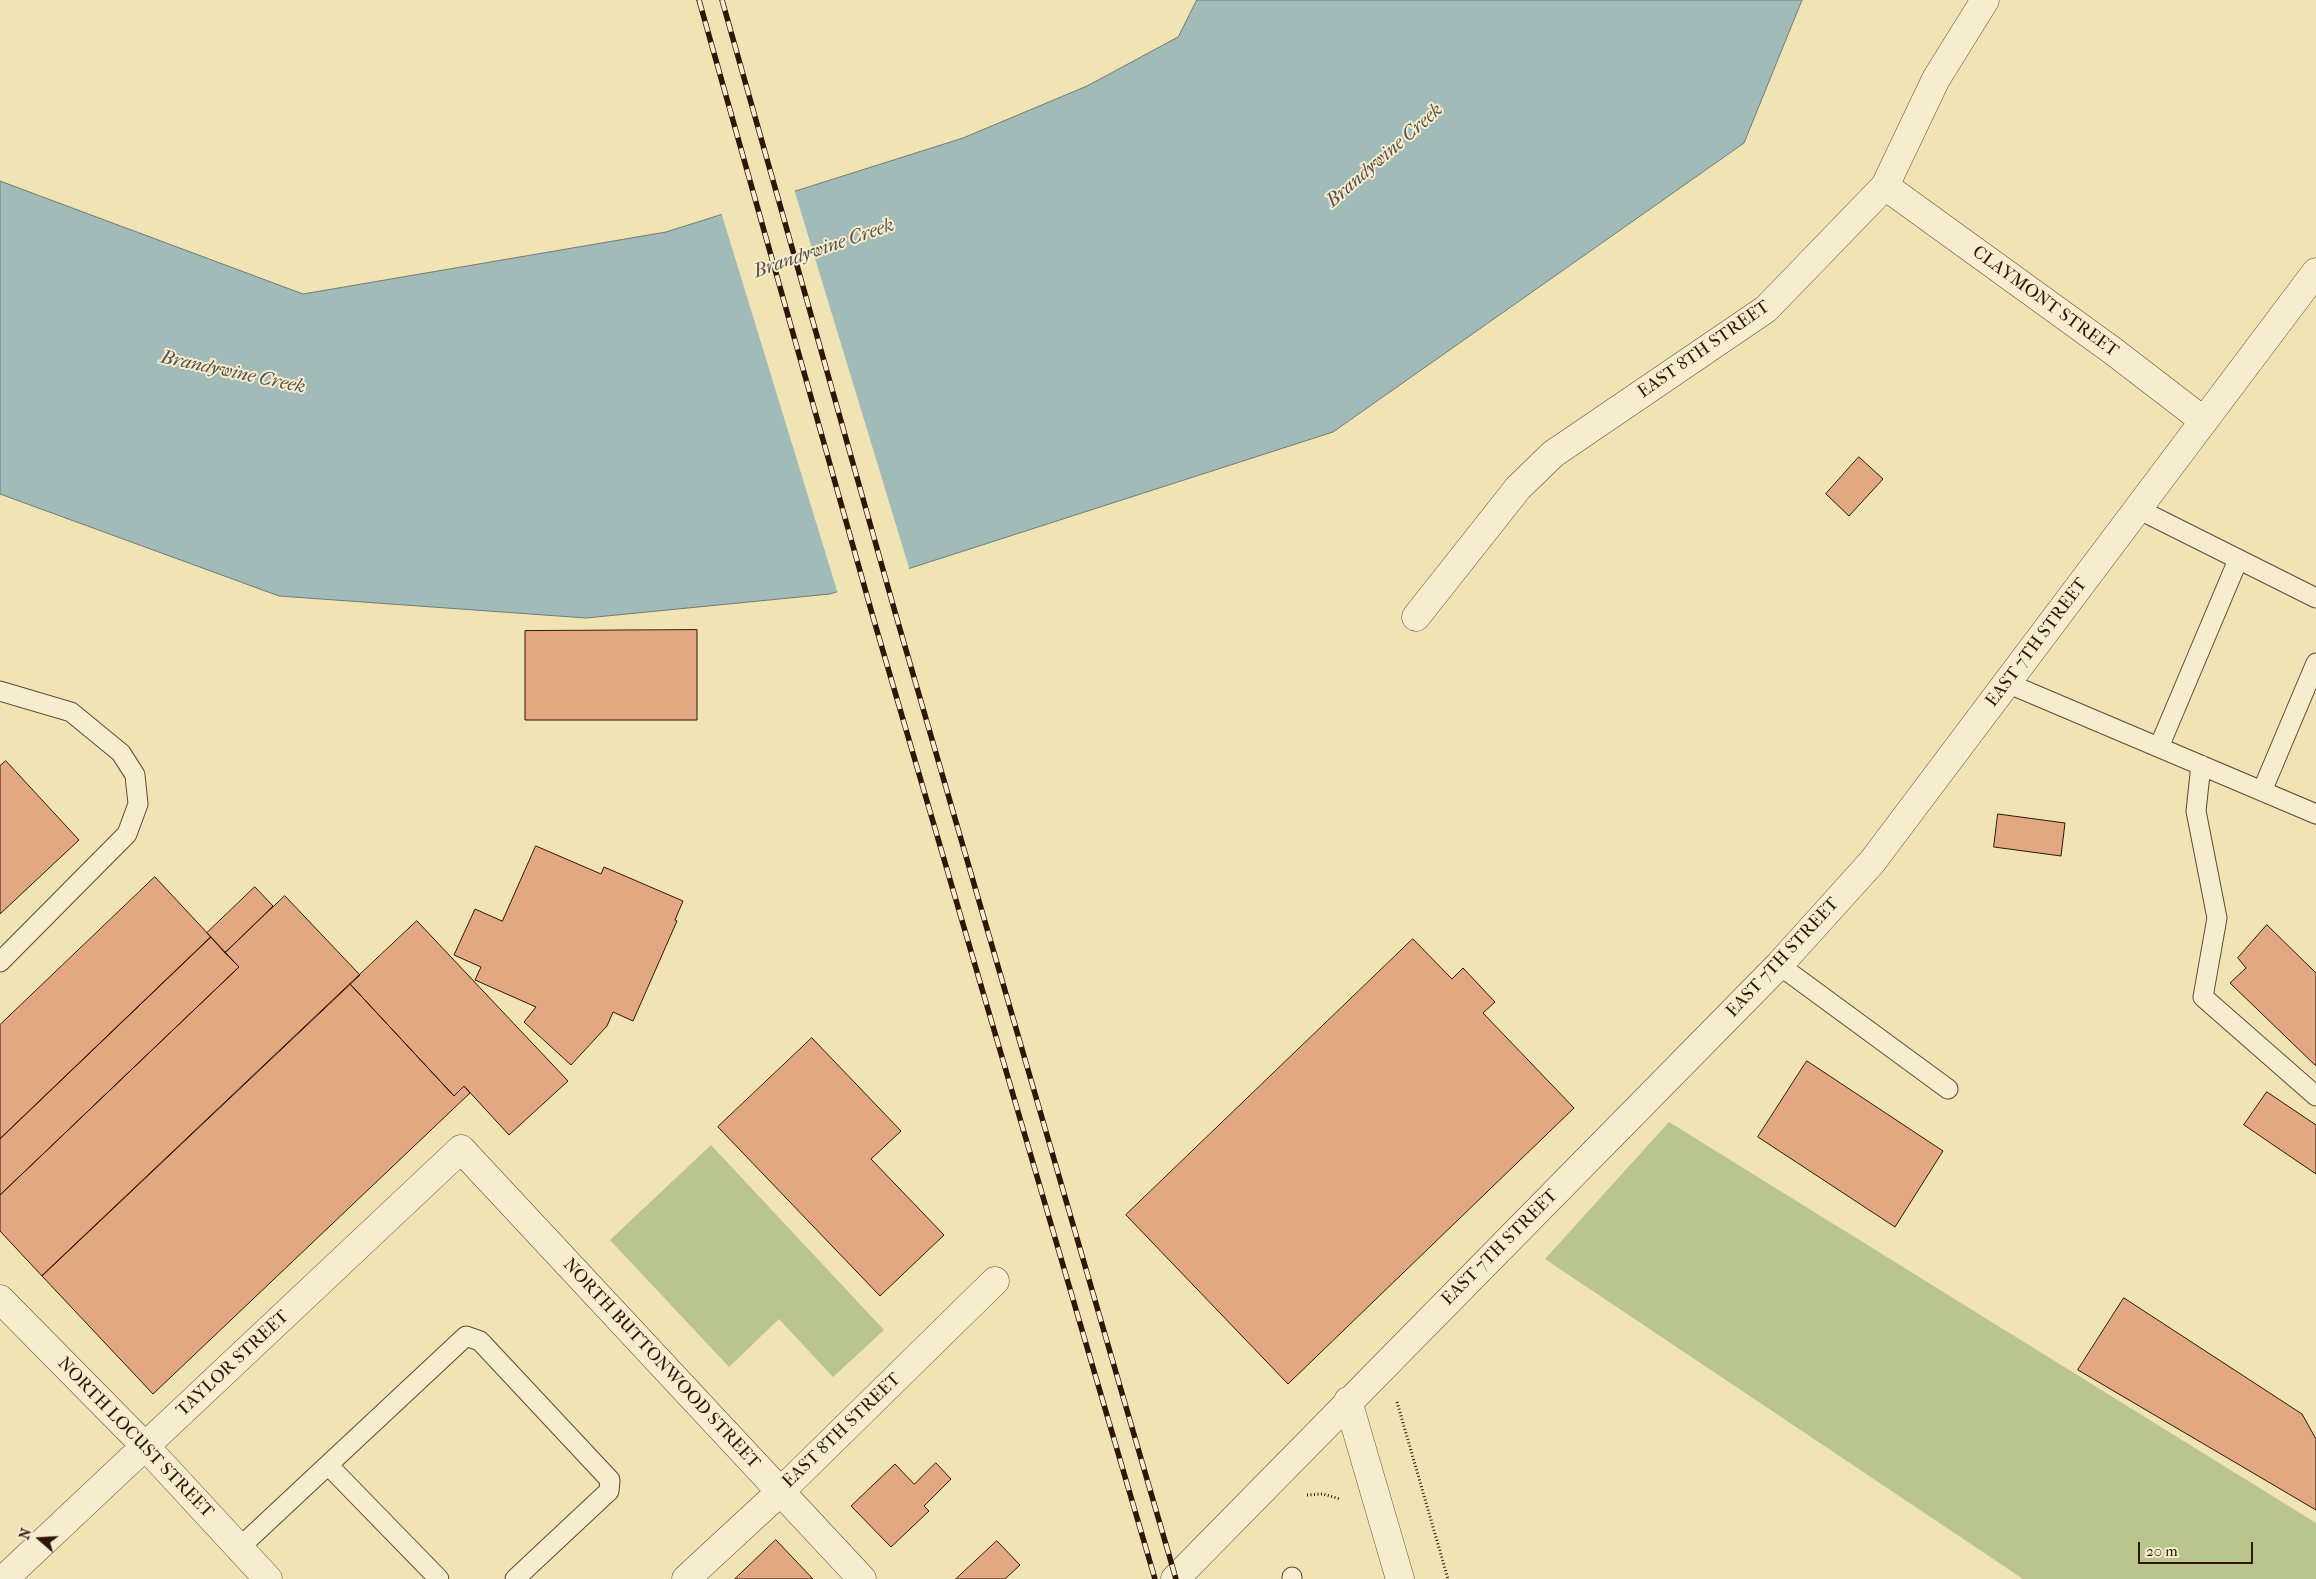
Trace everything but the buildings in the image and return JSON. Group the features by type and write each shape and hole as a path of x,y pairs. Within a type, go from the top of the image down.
{"street":[{"name":"EAST 8TH STREET","path":"1416,617 1518,488 1553,454 1766,309 1885,186 1936,79 1985,0"},
{"name":"CLAYMONT STREET","path":"1885,186 2113,350 2204,421"},
{"name":"EAST 7TH STREET","path":"1175,1579 1779,965 1872,862 2316,272"},
{"name":"TAYLOR STREET","path":"4,1579 461,1149"},
{"name":"NORTH BUTTONWOOD STREET","path":"461,1149 862,1579"},
{"name":"EAST 8TH STREET","path":"686,1579 780,1492 995,1281"},
{"name":"NORTH LOCUST STREET","path":"0,1299 146,1447 268,1579"},
{"path":"1348,1401 1400,1579"}],"lane":[{"path":"2138,509 2316,598"},
{"path":"2159,747 2238,560"},
{"path":"2262,791 2316,663"},
{"path":"2007,683 2316,814"},
{"path":"0,691 71,712 86,723 121,753 135,775 138,804 127,834 0,962"},
{"path":"2201,764 2196,811 2217,918 2203,997 2316,1096"},
{"path":"1779,965 1948,1088"},
{"path":"239,1548 466,1336 480,1342 610,1480 609,1491 515,1579"},
{"path":"328,1465 439,1579"}],"path":[{"path":"1298,1495 1323,1494 1346,1500"}],"green space":[{"path":"1669,1122 2316,1523 2316,1579 2023,1579 1545,1259"},
{"path":"711,1145 884,1330 833,1377 779,1319 729,1367 610,1240"}],"water":[{"name":"Brandywine Creek","path":"1197,0 1802,0 1744,143 1333,432 830,594 586,618 279,596 0,494 0,181 303,294 666,232 963,138 1087,86 1178,37"}],"pier":[{"path":"794,189 910,571 838,594 721,212"}],"railway":[{"path":"699,0 873,617 1155,1579"},
{"path":"722,0 895,612 1176,1579"}]}
